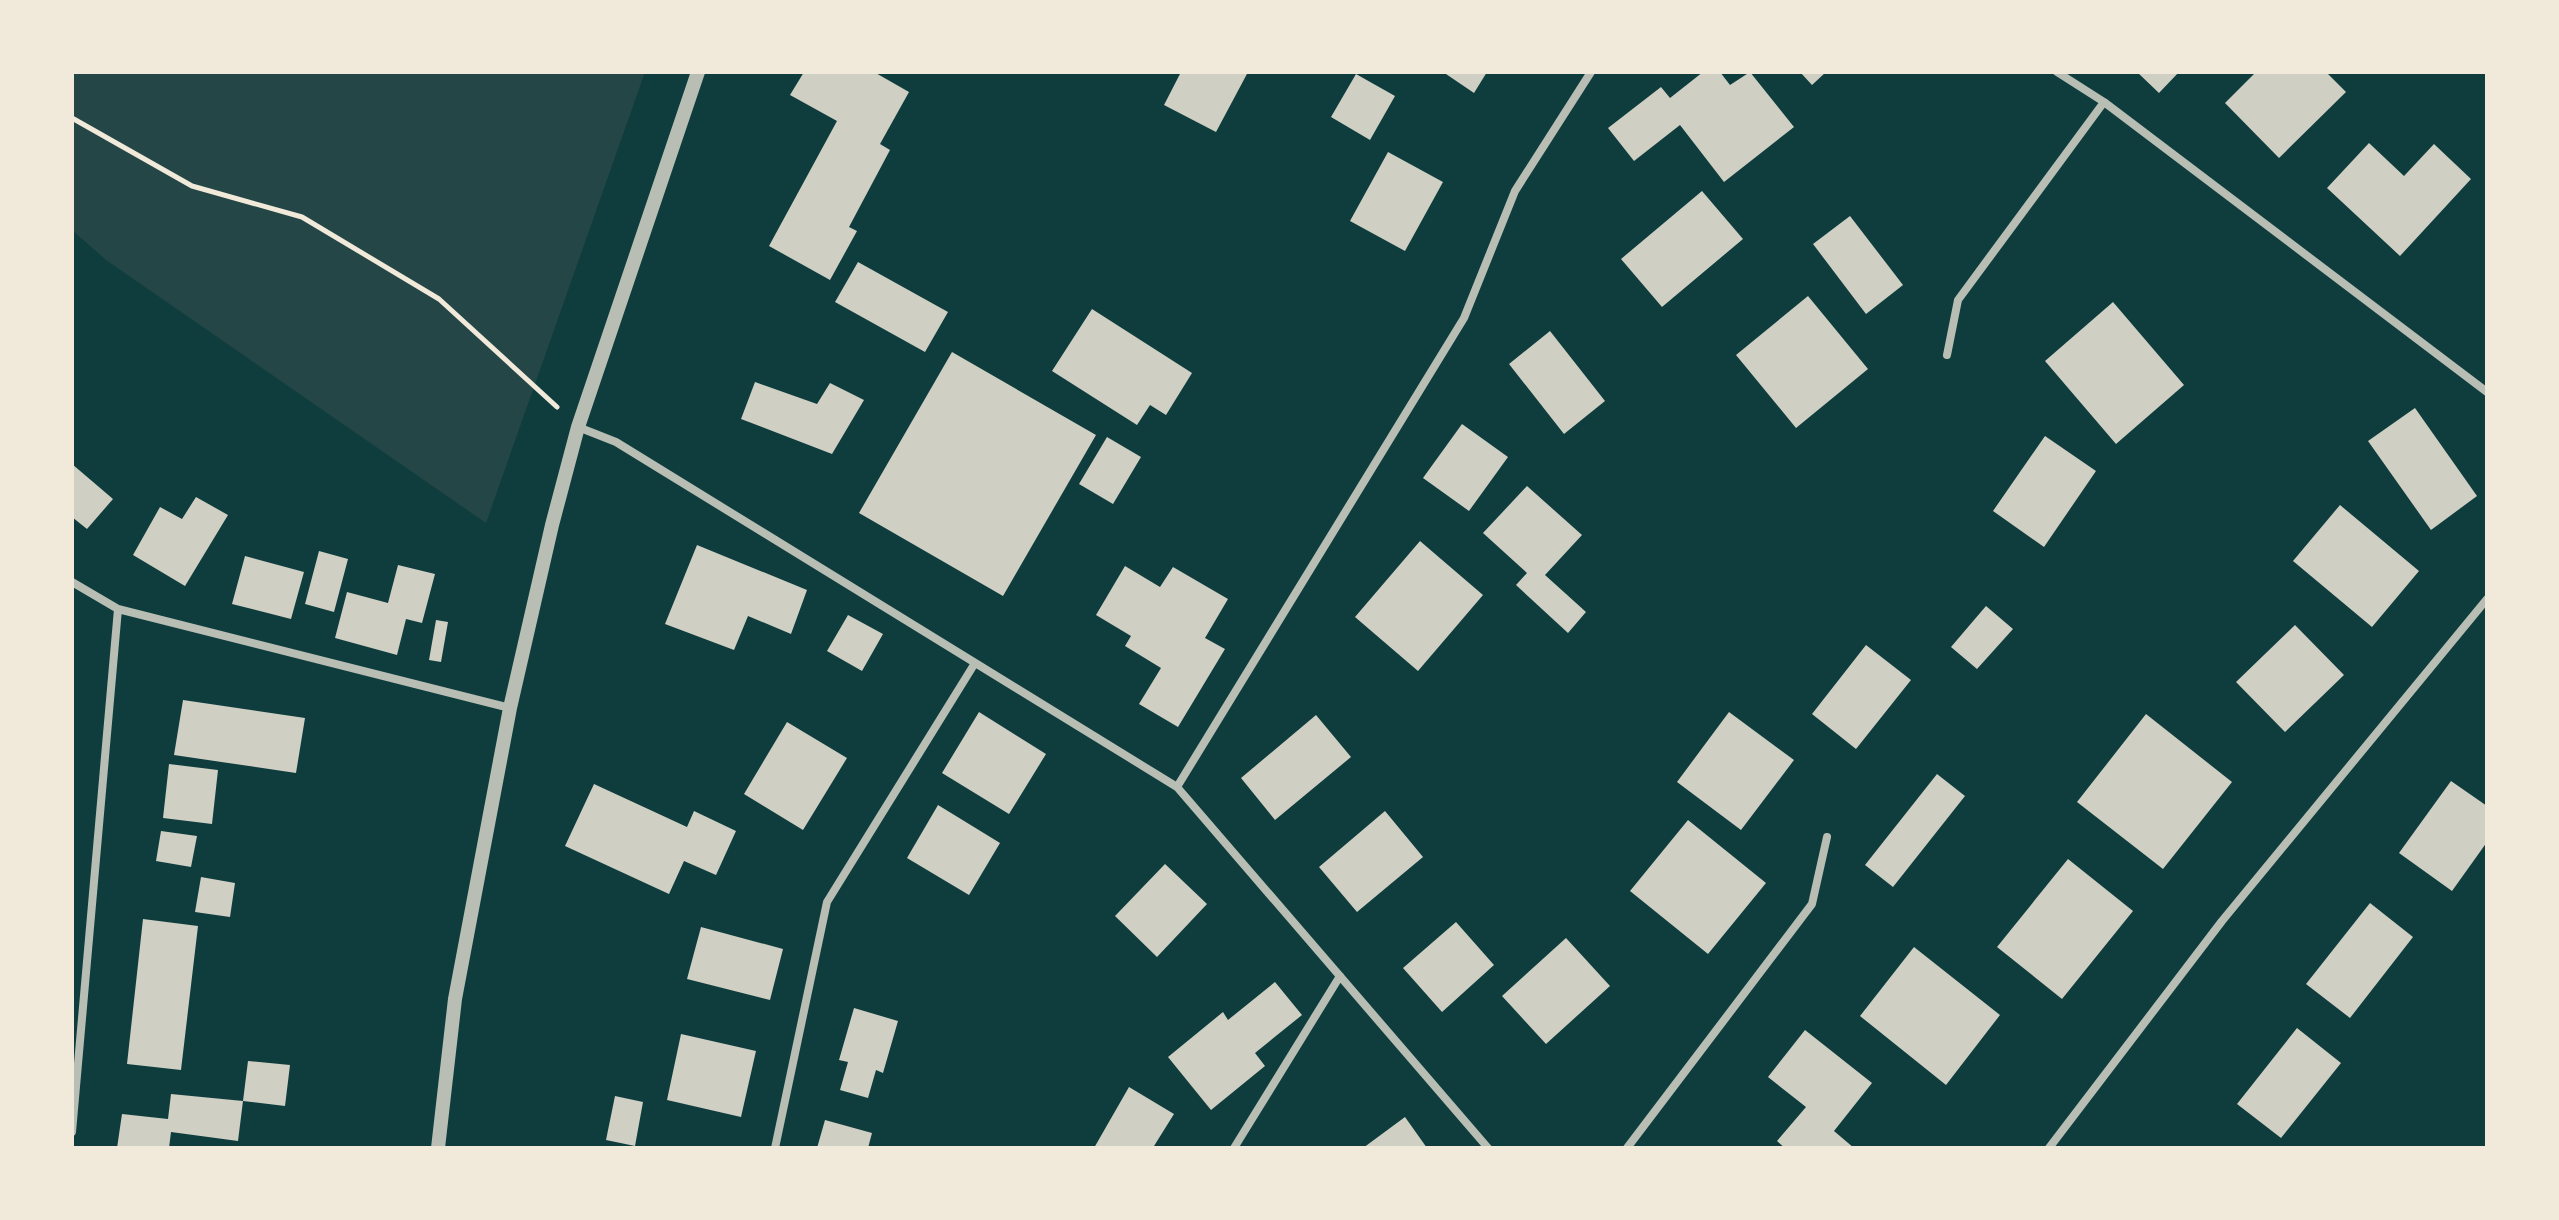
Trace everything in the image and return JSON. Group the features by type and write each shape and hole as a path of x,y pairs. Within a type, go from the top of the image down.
{"street":[{"path":"438,1148 455,999 510,708 552,525 578,427 698,72"},
{"path":"1177,787 1464,318 1515,191 1591,72"},
{"path":"2057,72 2104,102 2487,392"},
{"path":"1947,355 1958,300 2104,102"},
{"path":"578,427 616,442 1177,787 1488,1148"},
{"path":"72,582 118,609 510,708"},
{"path":"2049,1148 2222,921 2487,599"},
{"path":"72,1132 118,609"},
{"path":"775,1148 827,902 975,663"},
{"path":"1627,1148 1812,904 1827,837"},
{"path":"1234,1148 1340,976"}],"path":[{"path":"72,118 192,186 302,217 439,299 578,427"}],"shaded area":[{"path":"72,72 645,72 486,523 106,260 72,230"}],"building":[{"path":"804,72 874,72 909,92 880,144 890,150 849,227 857,231 830,280 769,246 837,121 790,95"},
{"path":"1181,72 1248,72 1216,132 1164,105"},
{"path":"1443,72 1487,72 1474,93"},
{"path":"1703,72 1720,72 1730,85 1750,72 1794,127 1724,182 1680,125 1634,161 1608,128 1661,87 1670,98"},
{"path":"1800,72 1826,72 1812,85"},
{"path":"2137,72 2179,72 2159,93"},
{"path":"2256,72 2326,72 2346,92 2279,158 2225,103"},
{"path":"1356,74 1395,96 1370,140 1331,117"},
{"path":"2369,143 2404,176 2434,144 2471,179 2400,256 2327,188"},
{"path":"1388,152 1443,182 1405,251 1350,221"},
{"path":"1702,191 1743,239 1662,307 1621,259"},
{"path":"1850,216 1903,285 1866,314 1813,244"},
{"path":"858,262 948,312 925,352 835,302"},
{"path":"1808,296 1868,369 1796,428 1736,355"},
{"path":"2113,302 2184,385 2116,444 2045,361"},
{"path":"1092,309 1192,373 1166,415 1150,405 1137,425 1052,371"},
{"path":"1550,331 1605,401 1564,434 1509,364"},
{"path":"952,352 1096,435 1003,596 859,513"},
{"path":"755,382 817,404 830,383 864,400 832,454 741,419"},
{"path":"2415,408 2477,496 2431,530 2368,441"},
{"path":"1462,424 1508,457 1469,511 1423,478"},
{"path":"2045,436 2096,471 2044,547 1993,511"},
{"path":"1107,437 1141,457 1113,504 1079,484"},
{"path":"72,464 113,499 87,529 72,517"},
{"path":"1527,486 1582,535 1545,575 1586,612 1568,633 1516,585 1527,573 1483,533"},
{"path":"196,497 228,515 185,586 133,555 160,507 182,519"},
{"path":"2340,505 2419,571 2372,627 2293,561"},
{"path":"1420,541 1483,595 1418,671 1355,617"},
{"path":"697,545 807,590 791,634 748,616 734,650 665,624"},
{"path":"319,551 348,559 334,612 305,604"},
{"path":"245,556 304,572 291,619 232,604"},
{"path":"398,565 435,574 422,623 406,619 397,655 335,638 347,592 388,603"},
{"path":"1125,566 1160,587 1173,567 1228,599 1205,638 1225,649 1178,727 1139,704 1161,668 1125,646 1131,636 1096,615"},
{"path":"1986,606 2013,629 1977,669 1951,647"},
{"path":"848,615 883,634 862,671 827,651"},
{"path":"436,620 448,622 441,662 429,660"},
{"path":"2295,625 2344,675 2285,732 2236,682"},
{"path":"1866,645 1911,680 1856,749 1812,714"},
{"path":"183,700 305,718 296,773 174,755"},
{"path":"979,712 1046,754 1009,814 942,773"},
{"path":"1729,712 1794,760 1741,830 1677,782"},
{"path":"2146,714 2232,782 2163,869 2077,802"},
{"path":"1316,715 1351,757 1275,820 1241,778"},
{"path":"787,722 847,758 803,830 744,794"},
{"path":"169,764 218,770 212,824 163,818"},
{"path":"1937,774 1965,796 1893,887 1865,865"},
{"path":"2451,781 2487,806 2487,842 2452,891 2399,853"},
{"path":"594,784 687,827 694,811 736,831 716,875 684,861 669,894 565,846"},
{"path":"938,805 1000,843 969,895 907,858"},
{"path":"1385,811 1423,857 1357,912 1319,867"},
{"path":"1688,820 1766,883 1708,954 1630,891"},
{"path":"161,831 197,836 191,867 156,861"},
{"path":"2068,859 2133,911 2062,999 1997,947"},
{"path":"1165,864 1207,904 1157,957 1115,916"},
{"path":"201,877 235,883 230,917 195,912"},
{"path":"2370,903 2413,937 2350,1018 2306,984"},
{"path":"143,919 198,926 181,1070 127,1064"},
{"path":"1456,922 1494,965 1442,1012 1403,968"},
{"path":"701,927 783,949 770,1000 687,979"},
{"path":"1566,938 1610,986 1546,1044 1502,996"},
{"path":"1914,947 2000,1015 1946,1085 1860,1016"},
{"path":"1275,982 1302,1015 1255,1053 1265,1066 1211,1110 1168,1057 1223,1012 1228,1020"},
{"path":"854,1008 898,1021 883,1073 876,1070 868,1098 840,1090 848,1062 839,1060"},
{"path":"2297,1028 2341,1063 2281,1138 2237,1104"},
{"path":"1805,1030 1872,1083 1834,1131 1854,1148 1785,1148 1777,1141 1806,1107 1768,1077"},
{"path":"681,1034 756,1051 741,1117 667,1100"},
{"path":"248,1061 290,1065 285,1106 243,1101"},
{"path":"1129,1087 1174,1114 1154,1146 1157,1148 1094,1148"},
{"path":"171,1094 243,1101 238,1141 171,1132 169,1148 117,1148 122,1114 168,1119"},
{"path":"615,1096 643,1102 635,1146 606,1140"},
{"path":"1405,1117 1427,1148 1363,1148"},
{"path":"825,1120 872,1133 868,1148 817,1148"}]}
